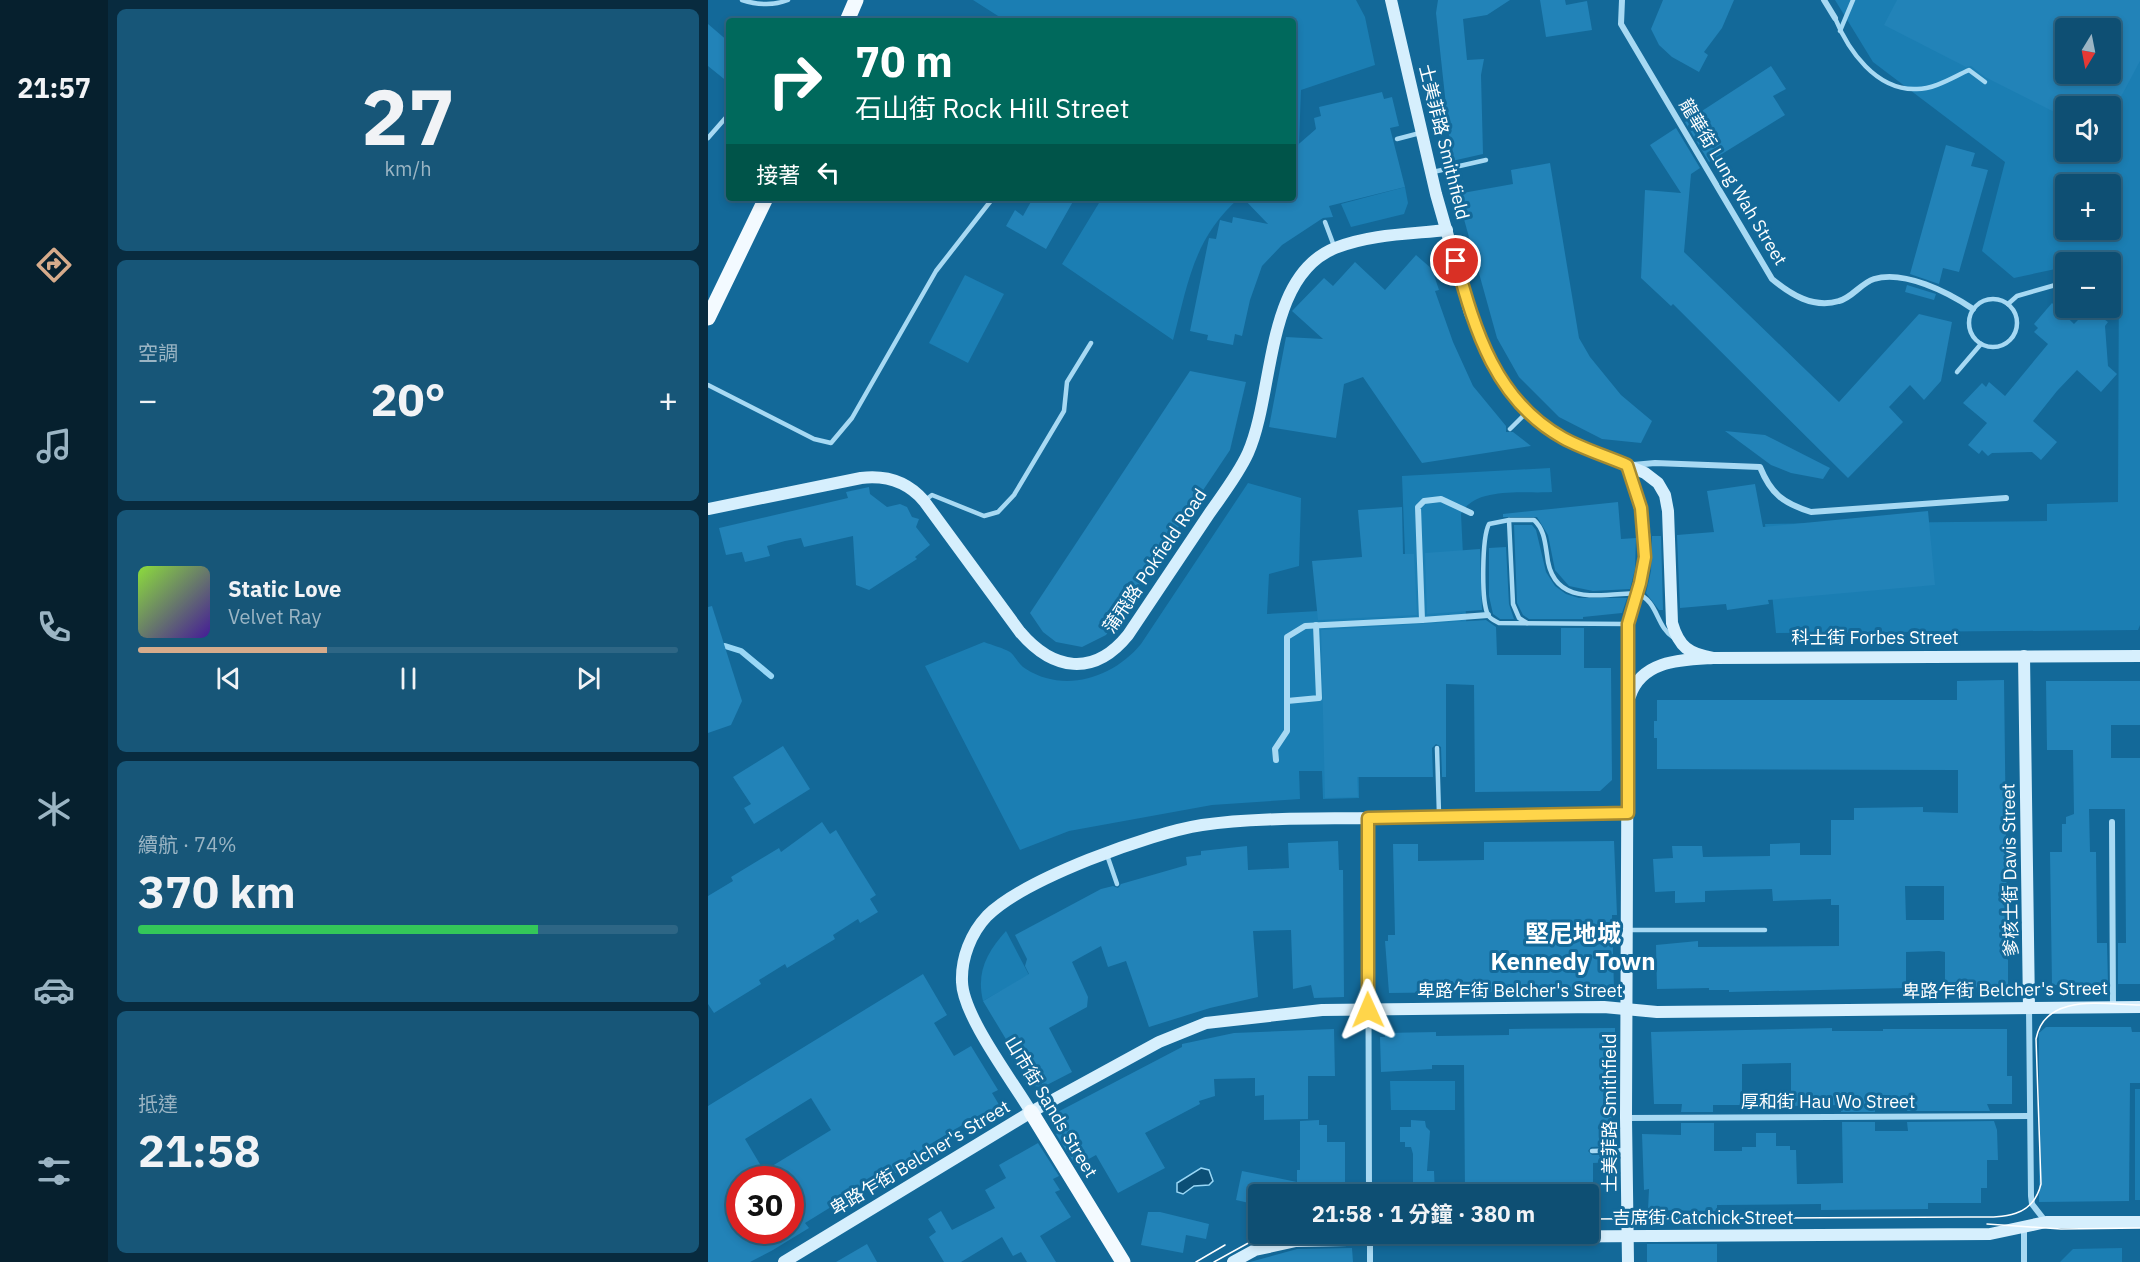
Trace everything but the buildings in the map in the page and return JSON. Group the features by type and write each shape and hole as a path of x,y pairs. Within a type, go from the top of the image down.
{"main road":[{"path":"847,18 856,0"},
{"name":"士美菲路 Smithfield","path":"1391,0 1431,172 1470,313 1482,345 1499,378 1527,412 1565,439 1627,465 1658,483 1665,495 1670,530 1672,623 1677,639"},
{"path":"708,318 765,201"},
{"name":"蒲飛路 Pokfield Road","path":"708,509 878,476 905,485 924,501 1020,632 1037,650 1054,660 1074,664 1093,662 1111,653 1128,635 1243,463 1261,412 1286,299 1308,267 1335,248 1389,236 1447,230"},
{"name":"士美菲路 Smithfield","path":"1627,465 1643,520 1645,557 1628,624 1626,1118 1628,1262"},
{"path":"1677,639 1686,650 1713,658"},
{"name":"爹核士街 Davis Street","path":"2024,656 2029,1008"},
{"name":"科士街 Forbes Street","path":"1628,700 1637,680 1652,668 1665,663 1713,658 2140,656"},
{"name":"山市街 Sands Street","path":"1123,1262 967,1007 963,996 963,967 971,939 988,915 1026,889 1107,854 1156,836 1202,825 1368,818 1628,813"},
{"name":"卑路乍街 Belcher's Street","path":"784,1262 1031,1112 1159,1042 1206,1023 1322,1010 1628,1007 1657,1012 2140,1007"},
{"name":"吉席街 Catchick Street","path":"1599,1238 1990,1233 2046,1222 2140,1222"},
{"name":"吉席街 Catchick Street","path":"1233,1262 1247,1253 1279,1244"}],"street":[{"name":"龍華街 Lung Wah Street","path":"1622,0 1621,24 1772,279 1793,296 1813,302 1839,301 1872,279 1893,276 1950,293 1973,309"},
{"path":"1824,0 1835,18"},
{"path":"1627,465 1655,463 1760,466 1767,484 1777,497 1789,505 1811,512 2006,498"},
{"path":"1422,620 1418,507 1424,501 1441,500 1471,513"},
{"path":"1276,760 1275,749 1287,731 1287,637 1305,626 1488,615"},
{"path":"1287,701 1319,698 1316,625"},
{"path":"1368,818 1369,1184"},
{"path":"2112,822 2113,1007"},
{"name":"爹核士街 Davis Street","path":"2029,1008 2032,1204 2046,1222"},
{"name":"厚和街 Hau Wo Street","path":"1626,1118 2030,1116"},
{"path":"2024,1227 2024,1262"},
{"path":"1370,1244 1370,1262"}],"lane":[{"path":"742,0 755,4 778,4 788,0"},
{"path":"1840,31 1853,0"},
{"path":"1835,18 1840,31 1861,63 1895,86 1906,89 1925,88 1969,70 1985,82"},
{"path":"708,138 726,117"},
{"path":"1397,139 1423,133"},
{"path":"1431,172 1486,160"},
{"path":"708,385 814,439 831,443 852,418 936,271 991,201"},
{"path":"1325,222 1335,248"},
{"path":"2008,304 2017,296 2055,285"},
{"path":"1993,299 2008,304 2016,318 2015,333 2004,345 1988,347 1981,344 1974,339 1968,324 1973,309 1978,304 1993,299"},
{"path":"924,501 932,495 984,516 998,512 1014,495 1064,411 1067,382 1091,343"},
{"path":"1957,372 1981,344"},
{"path":"1510,429 1527,412"},
{"path":"1509,520 1513,604 1519,618 1527,623"},
{"path":"1628,624 1499,623 1488,615 1483,541 1489,524 1509,520 1534,520 1539,525 1551,575 1563,589 1582,594 1636,593 1651,603 1660,625 1677,639"},
{"path":"1437,748 1439,817"},
{"path":"1107,854 1117,884"},
{"path":"1627,930 1766,930"},
{"path":"1592,1151 1627,1150"}],"shaded area":[{"path":"973,0 1356,0 1365,17 1375,65 1301,90 1299,144 1296,146 1296,18 1001,18"},
{"path":"1835,0 2140,0 2140,625 2138,630 1776,633 1765,524 2047,521 2047,504 2118,502 2121,252 2055,252 2055,269 2014,278 1982,251 2005,162 1873,62"},
{"path":"1405,187 1408,203 1404,214 1351,227 1341,204"},
{"path":"1100,201 1236,201 1211,230 1194,263 1173,340 1062,264"},
{"path":"965,275 1004,294 968,363 929,343"},
{"path":"1550,468 1552,492 1489,495 1468,505 1461,514 1467,637 1356,639 1359,798 1323,799 1322,771 1299,771 1300,799 1212,805 1069,831 1020,850 925,666 984,642 1010,652 1026,669 1041,676 1072,681 1103,673 1130,656 1141,644 1248,483 1301,498 1299,566 1269,574 1267,614 1407,606 1402,476"},
{"path":"1006,931 1029,975 983,1001 982,972 993,947"},
{"path":"1390,1081 1455,1081 1455,1110 1391,1110"},
{"path":"2135,1089 2140,1089 2140,1200 2135,1200"},
{"path":"1201,1168 1209,1170 1213,1181 1209,1185 1194,1186 1183,1194 1177,1192 1177,1183"},
{"path":"2122,1248 2122,1262 2060,1262 2073,1249"}],"waterway":[{"path":"725,646 741,651 771,676"}],"tram line":[{"path":"1599,1219 1990,1217 2022,1211 2037,1196 2041,1184 2036,1039 2042,1024 2051,1014 2078,1004 2140,1005"},
{"path":"1987,1224 2061,1229 2140,1228"},
{"path":"1214,1262 1248,1243"},
{"path":"1196,1262 1225,1245"}],"district":[{"name":"堅尼地城 Kennedy Town","path":"1573,948"}],"route":[{"path":"1368,1010 1368,818 1628,813 1628,624 1645,557 1643,520 1635,488 1627,465 1577,445 1552,431 1527,412 1509,391 1499,378 1482,345 1470,313 1456,261"}]}
